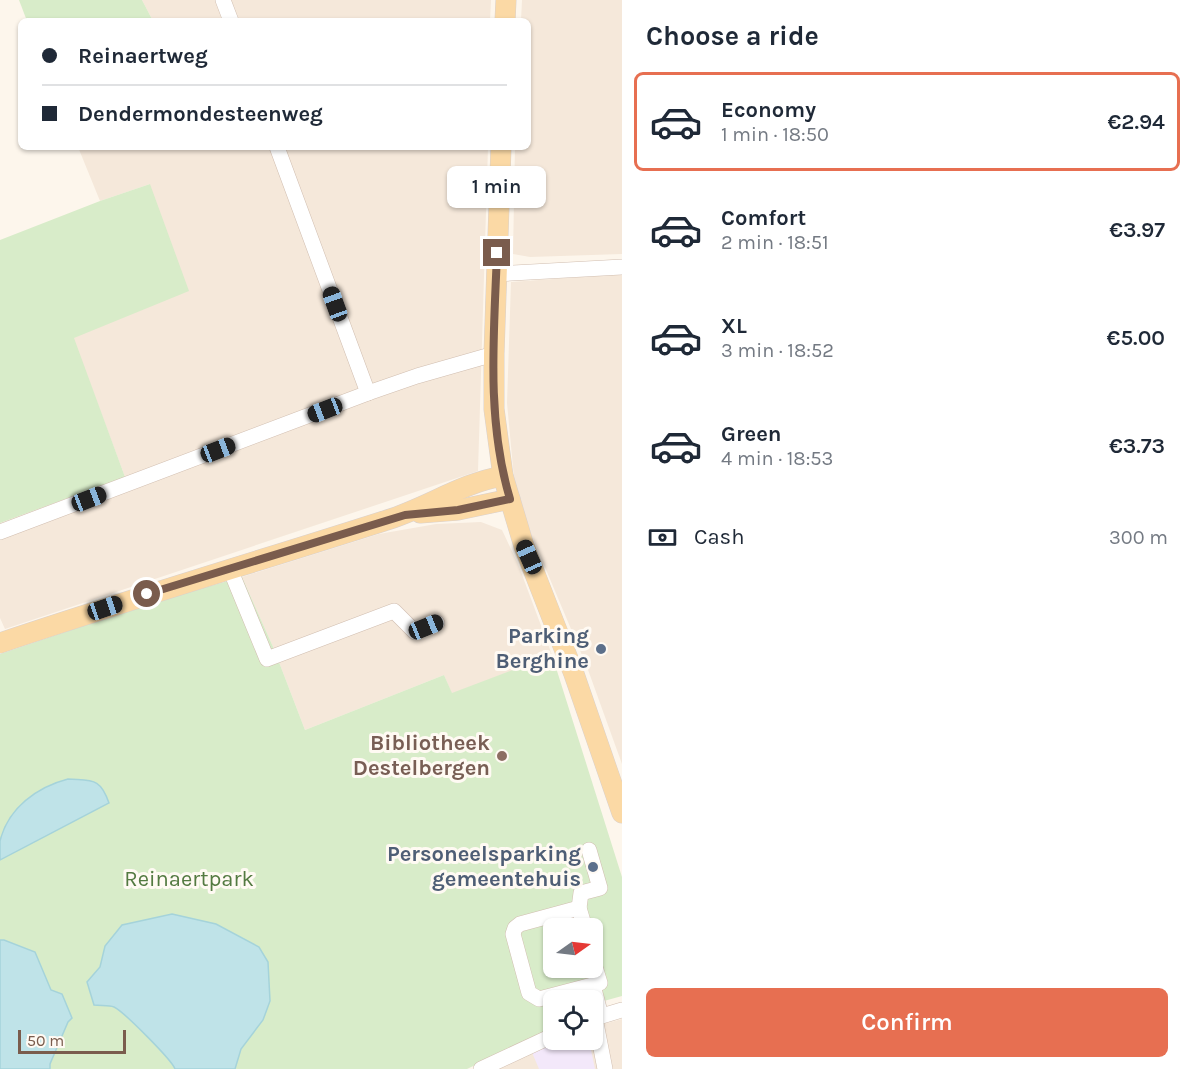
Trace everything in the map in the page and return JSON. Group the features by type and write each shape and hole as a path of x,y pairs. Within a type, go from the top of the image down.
{"main road":[{"path":"505,18 506,0"},
{"path":"501,150 494,354 497,477 508,522 522,542 578,684 622,813"},
{"path":"0,643 147,594 405,515 468,485 497,477"},
{"path":"405,515 458,510 503,500"}],"street":[{"path":"223,0 230,18"},
{"path":"278,150 368,393"},
{"path":"496,274 622,267"},
{"path":"0,532 368,393 494,354"},
{"path":"230,569 267,659 394,611 415,632 437,623"},
{"path":"582,918 579,908 581,893 600,888 588,850"},
{"path":"579,908 520,924 514,928 513,934 529,993 538,999 593,986 600,983 598,978"},
{"path":"593,986 593,990"},
{"path":"603,1016 622,1010"},
{"path":"481,1069 543,1040"},
{"path":"602,1050 605,1069"}],"shaded area":[{"path":"142,0 491,0 490,18 151,18"},
{"path":"522,0 622,0 622,254 530,257 513,254 515,150 531,150 531,18 521,18"},
{"path":"79,150 488,150 478,471 5,629 0,618 0,523 125,477 73,338 150,184 100,201"},
{"path":"622,274 622,764 587,667 531,534 515,489 507,403 511,282"},
{"path":"481,522 502,530 518,564 552,655 452,694 444,675 305,730 274,649 242,577 379,534 436,524"},
{"path":"622,1019 622,1069 495,1069 543,1047 543,1050 603,1050 603,1024"},
{"path":"543,1046 543,1050 591,1050 595,1069 539,1069 531,1050"}],"green space":[{"path":"19,0 142,0 151,18 26,18"},
{"path":"150,184 189,291 74,338 125,477 0,523 0,240"},
{"name":"Reinaertpark","path":"242,577 274,649 305,730 444,675 452,693 552,655 622,877 622,996 603,1001 603,990 543,990 543,1032 467,1069 0,1069 0,654 151,603"}],"water":[{"path":"68,779 94,782 102,789 109,803 0,860 0,841 4,829 17,809 45,787"},
{"path":"172,914 216,924 259,947 268,962 270,1001 263,1020 241,1049 235,1069 175,1069 157,1046 119,1010 112,1006 94,1005 87,982 100,967 105,946 122,925"},
{"path":"0,940 35,952 51,990 62,994 72,1018 68,1022 50,1069 0,1069"}],"place":[{"name":"Parking Berghine","path":"601,649"},
{"name":"Bibliotheek Destelbergen","path":"502,756"},
{"name":"Personeelsparking gemeentehuis","path":"593,867"}],"route":[{"path":"147,594 405,515 458,510 510,499 503,476 494,409 497,253"}]}
